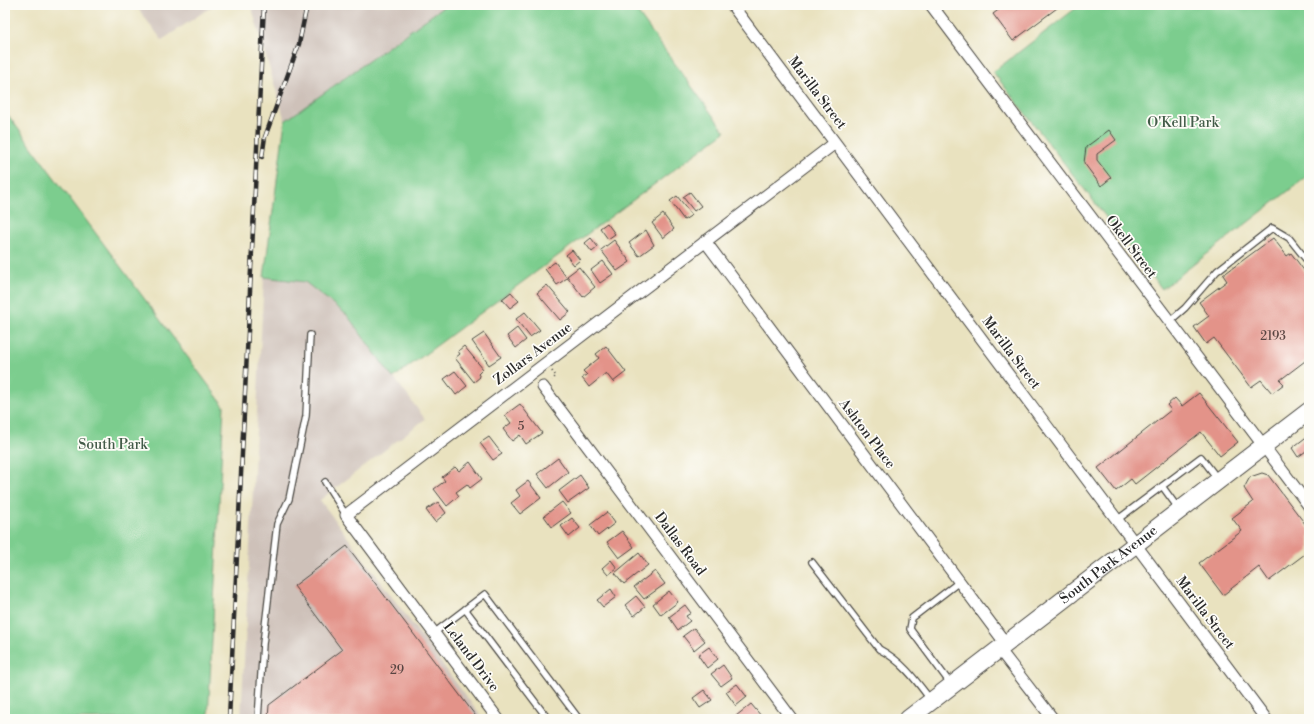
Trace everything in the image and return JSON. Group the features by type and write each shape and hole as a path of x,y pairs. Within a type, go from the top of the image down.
{"main road":[{"name":"South Park Avenue","path":"908,719 1309,410"}],"street":[{"name":"Marilla Street","path":"732,5 1266,719"},
{"name":"Okell Street","path":"931,5 1309,506"},
{"name":"Zollars Avenue","path":"346,515 835,143"},
{"name":"Ashton Place","path":"705,241 960,582 1002,647 1053,719"},
{"name":"Dallas Road","path":"543,387 792,719"},
{"name":"Leland Drive","path":"346,515 498,719"}],"lane":[{"path":"1169,322 1185,308 1217,271 1272,228 1290,238 1309,263"},
{"path":"258,719 264,644 277,524 289,499 306,416 310,335"},
{"path":"1117,520 1201,457 1218,480"},
{"path":"325,482 346,515"},
{"path":"1162,486 1180,510"},
{"path":"812,562 879,650 890,655 908,670 932,700"},
{"path":"952,685 910,629 912,618 960,582"},
{"path":"434,632 485,594 579,719"},
{"path":"465,609 548,719"}],"shaded area":[{"path":"135,5 214,5 162,40"},
{"path":"251,5 446,5 285,121"},
{"path":"264,277 305,282 347,315 425,419 320,500 483,719 241,719"}],"green space":[{"path":"446,5 632,5 725,132 393,378 347,315 305,282 264,277 285,121"},
{"name":"O'Kell Park","path":"1080,5 1309,5 1309,175 1162,289 993,72"},
{"name":"South Park","path":"5,111 224,406 208,719 5,719"}],"building":[{"path":"1005,5 1061,5 1013,41 993,14"},
{"path":"1109,130 1116,140 1097,154 1097,160 1111,178 1101,186 1084,163 1086,147"},
{"path":"690,192 701,206 694,211 683,197"},
{"path":"677,196 692,215 684,220 670,201"},
{"path":"663,214 674,229 663,238 652,223"},
{"path":"607,223 615,234 608,239 600,228"},
{"path":"646,230 654,245 639,256 629,243"},
{"path":"591,238 598,247 592,252 585,243"},
{"path":"1273,238 1287,256 1291,253 1309,277 1309,358 1280,380 1284,384 1272,393 1261,380 1251,387 1214,338 1206,344 1194,327 1209,316 1199,302 1227,281 1223,275"},
{"path":"614,240 630,262 617,271 601,250"},
{"path":"572,250 580,260 574,265 566,255"},
{"path":"603,261 613,274 600,283 591,270"},
{"path":"555,262 567,278 557,285 545,269"},
{"path":"579,267 595,287 583,297 567,276"},
{"path":"547,285 570,312 560,320 537,293"},
{"path":"511,292 519,301 510,308 502,299"},
{"path":"525,312 540,330 530,337 516,319"},
{"path":"517,328 526,340 516,348 507,336"},
{"path":"484,333 501,357 489,365 472,341"},
{"path":"464,346 483,369 478,374 480,377 474,382 455,358 460,354 458,351"},
{"path":"606,346 626,372 613,382 606,373 589,387 582,378 587,375 583,371 599,358 596,354"},
{"path":"455,371 467,386 456,395 444,379"},
{"path":"1199,393 1238,442 1220,456 1201,432 1135,484 1131,479 1116,491 1098,468 1171,410 1167,405 1175,398 1182,406"},
{"path":"520,404 542,433 526,444 520,435 512,441 503,429 511,423 505,415"},
{"path":"1309,435 1309,456 1306,451 1298,457 1292,448"},
{"path":"489,437 502,454 493,460 480,443"},
{"path":"558,458 568,472 548,488 537,474"},
{"path":"470,462 482,479 470,488 467,484 456,492 459,496 447,506 434,489 445,481 442,477 455,467 459,471"},
{"path":"1262,473 1268,475 1309,529 1309,551 1269,581 1259,567 1223,595 1199,563 1242,531 1232,518 1253,502 1244,488 1250,477"},
{"path":"580,475 589,488 568,503 559,491"},
{"path":"528,481 541,498 520,514 511,503 520,496 516,490"},
{"path":"438,502 446,513 435,522 426,510"},
{"path":"562,502 571,513 552,527 544,516"},
{"path":"607,512 615,523 598,536 590,525"},
{"path":"572,518 580,528 569,537 561,526"},
{"path":"622,531 634,547 619,558 607,542"},
{"path":"347,546 478,719 268,719 269,705 342,650 294,586"},
{"path":"639,553 648,565 624,584 615,573"},
{"path":"611,560 617,568 608,575 602,568"},
{"path":"655,571 665,584 644,599 634,587"},
{"path":"611,589 616,597 603,607 597,600"},
{"path":"669,591 678,602 661,615 653,604"},
{"path":"636,596 645,607 634,616 625,605"},
{"path":"685,605 691,613 686,616 690,621 678,630 669,617"},
{"path":"694,628 705,641 694,650 683,636"},
{"path":"709,647 718,659 707,668 698,655"},
{"path":"723,665 732,678 721,686 711,674"},
{"path":"737,684 747,697 736,706 726,692"},
{"path":"704,690 712,700 700,708 693,698"},
{"path":"751,704 762,717 759,719 739,719 736,716"}],"railway":[{"path":"229,719 264,5"},
{"path":"262,157 265,137 299,44 307,5"}]}
